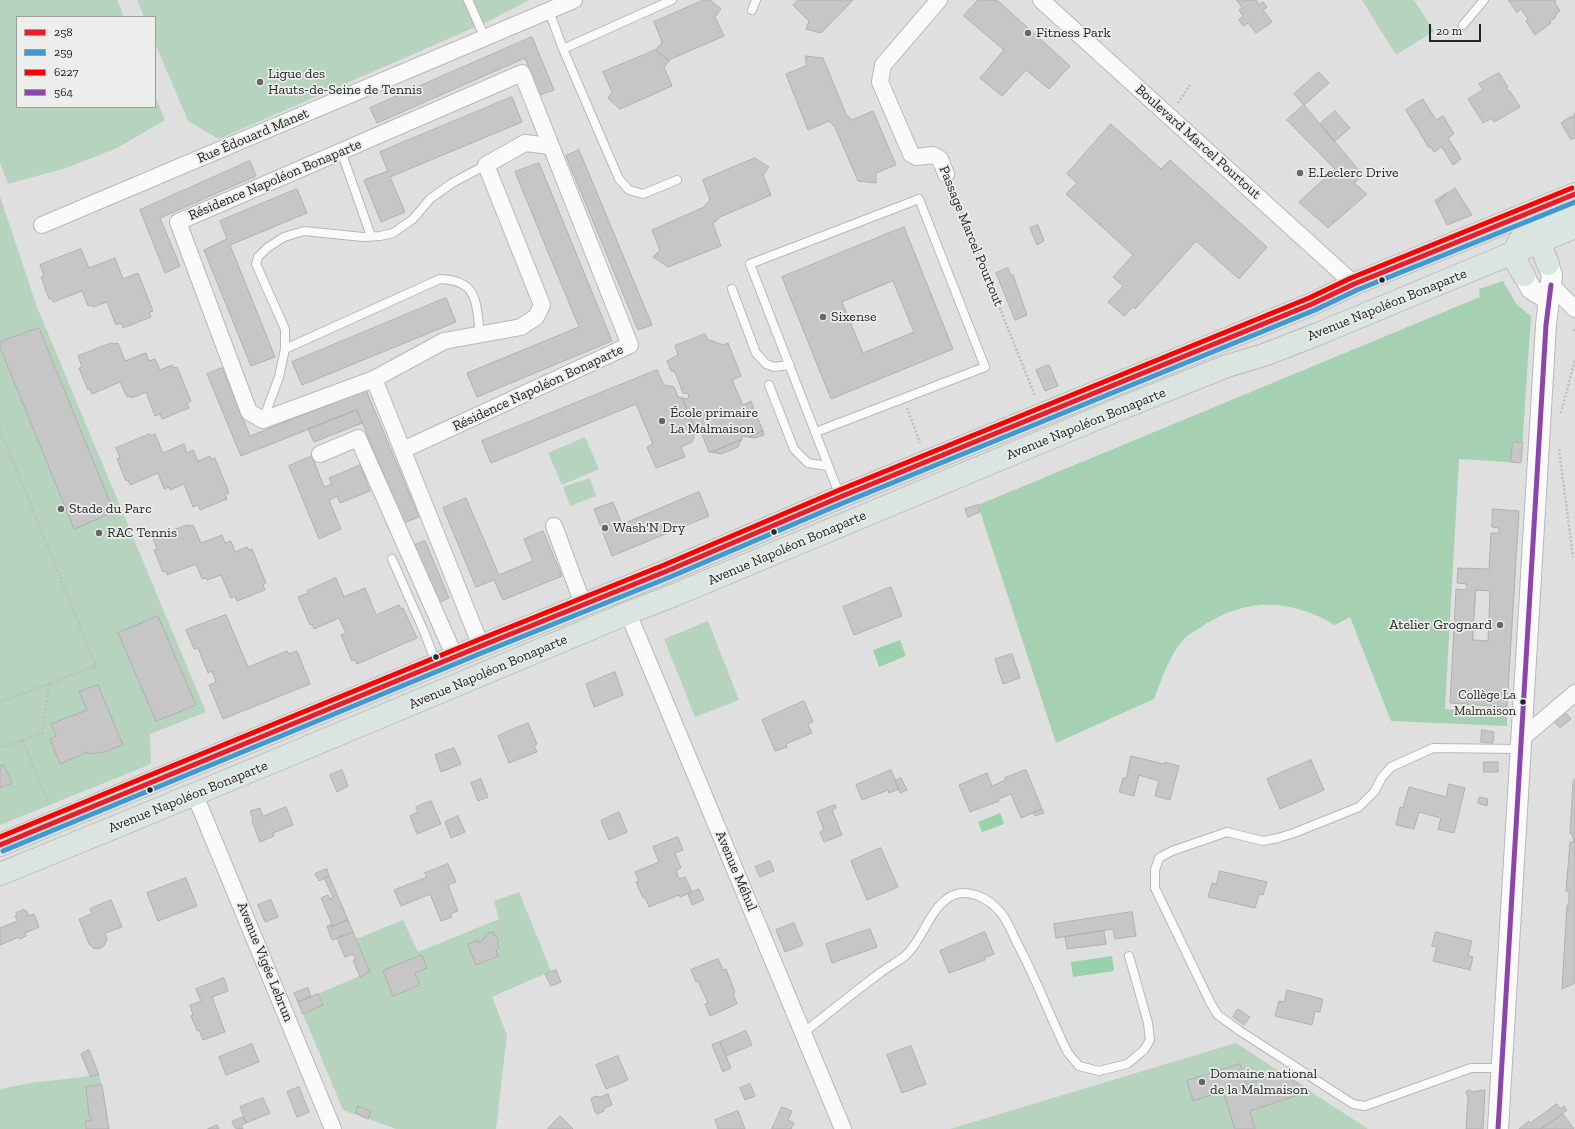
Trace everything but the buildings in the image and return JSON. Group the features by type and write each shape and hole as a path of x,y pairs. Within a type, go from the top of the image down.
{"main road":[{"name":"Avenue Napoléon Bonaparte","path":"1534,228 1575,194"},
{"path":"1524,274 1515,259 1519,243 1525,235 1534,228 1575,210"},
{"name":"Avenue Napoléon Bonaparte","path":"0,845 840,497 1312,304 1354,284 1534,228 1575,227"},
{"path":"1534,228 1548,264"},
{"name":"Avenue Napoléon Bonaparte","path":"0,874 195,795 1115,411 1227,366 1264,355 1516,252"},
{"path":"1354,284 1380,308"},
{"path":"1227,366 1240,349 1347,304 1352,296 1354,284"},
{"path":"440,692 434,678 443,662"},
{"path":"101,803 101,814 114,827"}],"street":[{"name":"Rue Édouard Manet","path":"42,225 574,0"},
{"name":"Passage Marcel Pourtout","path":"939,0 883,65 880,82 911,154 916,157 933,154 940,159 946,174"},
{"name":"Boulevard Marcel Pourtout","path":"1041,0 1354,284"},
{"name":"Résidence Napoléon Bonaparte","path":"263,420 249,412 178,222 522,73 630,345 403,450"},
{"path":"263,420 374,379 444,341 521,327 536,317 542,305 486,165 525,143 551,146"},
{"path":"1498,1129 1546,325 1552,275 1548,264"},
{"path":"1524,274 1531,289 1550,293 1575,309"},
{"path":"374,379 481,646"},
{"path":"320,454 358,438 443,662"},
{"path":"554,526 583,604"},
{"name":"Avenue Méhul","path":"628,613 843,1129"},
{"path":"1521,744 1575,693"},
{"name":"Avenue Vigée Lebrun","path":"195,795 334,1129"}],"lane":[{"path":"468,0 485,38"},
{"path":"563,49 672,0"},
{"path":"752,10 756,0"},
{"path":"1463,25 1484,0"},
{"path":"549,11 563,49 619,178 629,190 643,194 677,180"},
{"path":"341,151 371,236"},
{"path":"263,420 278,377 285,349 285,329 256,264 258,257 267,248 284,237 304,231 363,237 393,233 413,220 430,199 452,183 486,165"},
{"path":"816,432 986,367 918,199 750,264 840,497"},
{"path":"285,349 440,279 453,279 469,289 475,299 480,335"},
{"path":"732,290 756,353 766,364 774,368 790,365"},
{"path":"769,385 794,449 808,463 828,466"},
{"path":"392,559 425,634 443,662"},
{"path":"1502,1068 1471,1068 1365,1106 1353,1104 1240,1031 1218,1015 1211,1004 1155,888 1155,870 1158,858 1172,851 1213,836 1227,832 1263,841 1278,838 1359,807 1374,792 1382,777 1391,767 1433,748 1521,744"},
{"path":"803,1033 881,971 904,956 918,940 925,926 938,909 948,898 961,892 973,894 989,902 1002,914 1024,956 1068,1053 1079,1066 1099,1071 1127,1064 1144,1050 1150,1040 1148,1023 1129,956"}],"path":[{"path":"1177,103 1190,85"},
{"name":"Passage Marcel Pourtout","path":"946,174 1036,400"},
{"path":"0,212 2,206"},
{"path":"1574,329 1575,333"},
{"path":"1560,415 1575,359"},
{"path":"904,399 921,445"},
{"path":"0,428 96,666 0,702"},
{"path":"1558,445 1573,557"},
{"path":"0,746 2,747 42,733 49,684"},
{"path":"22,740 49,804"}],"shaded area":[{"path":"0,0 117,0 124,16 16,16 16,108 156,108 156,98 165,120 117,148 66,168 8,184 0,163"},
{"name":"Ligue des Hauts-de-Seine de Tennis","path":"137,0 529,0 489,21 219,139 188,121 156,45 156,16 144,16"},
{"path":"1362,0 1414,0 1434,31 1396,55"},
{"name":"Stade du Parc","path":"0,196 37,307 206,712 150,734 151,764 0,825"},
{"path":"1503,281 1517,305 1531,316 1521,463 1459,459 1445,709 1507,713 1507,726 1391,721 1350,617 1335,625 1319,616 1302,610 1286,606 1270,605 1253,606 1220,616 1191,633 1184,639 1174,653 1166,668 1154,699 1056,743 978,505 1480,297 1479,289"},
{"path":"585,437 599,469 562,485 548,453"},
{"path":"590,478 596,496 570,506 563,487"},
{"path":"708,621 739,700 695,717 664,639"},
{"path":"900,640 906,656 879,667 873,650"},
{"path":"1000,813 1004,824 982,832 978,822"},
{"path":"519,892 551,971 492,997 507,1035 496,1129 396,1129 343,1110 298,1002 370,972 356,939 403,920 418,952 499,919 494,901"},
{"path":"1112,956 1114,971 1073,977 1071,962"},
{"name":"Domaine national de la Malmaison","path":"1236,1043 1368,1129 950,1129"},
{"path":"99,1075 103,1090 109,1129 0,1129 0,1089 31,1083"}],"transit line":[{"name":"6227","path":"0,837 664,565 837,491 1309,298 1351,278 1572,188"},
{"name":"258","path":"0,845 481,646 667,571 840,497 1312,304 1354,284 1575,194"},
{"name":"259","path":"3,851 484,652 670,577 843,503 1315,310 1357,290 1575,202"},
{"name":"564","path":"1498,1129 1546,325 1551,285"}],"place":[{"name":"Fitness Park","path":"1028,33"},
{"name":"Ligue des Hauts-de-Seine de Tennis","path":"260,82"},
{"name":"E.Leclerc Drive","path":"1300,173"},
{"name":"Sixense","path":"823,317"},
{"name":"École primaire La Malmaison","path":"662,421"},
{"name":"Stade du Parc","path":"61,509"},
{"name":"Wash'N Dry","path":"605,528"},
{"name":"RAC Tennis","path":"99,533"},
{"name":"Atelier Grognard","path":"1500,625"},
{"name":"Collège La Malmaison","path":"1523,702"},
{"name":"Domaine national de la Malmaison","path":"1202,1082"}]}
